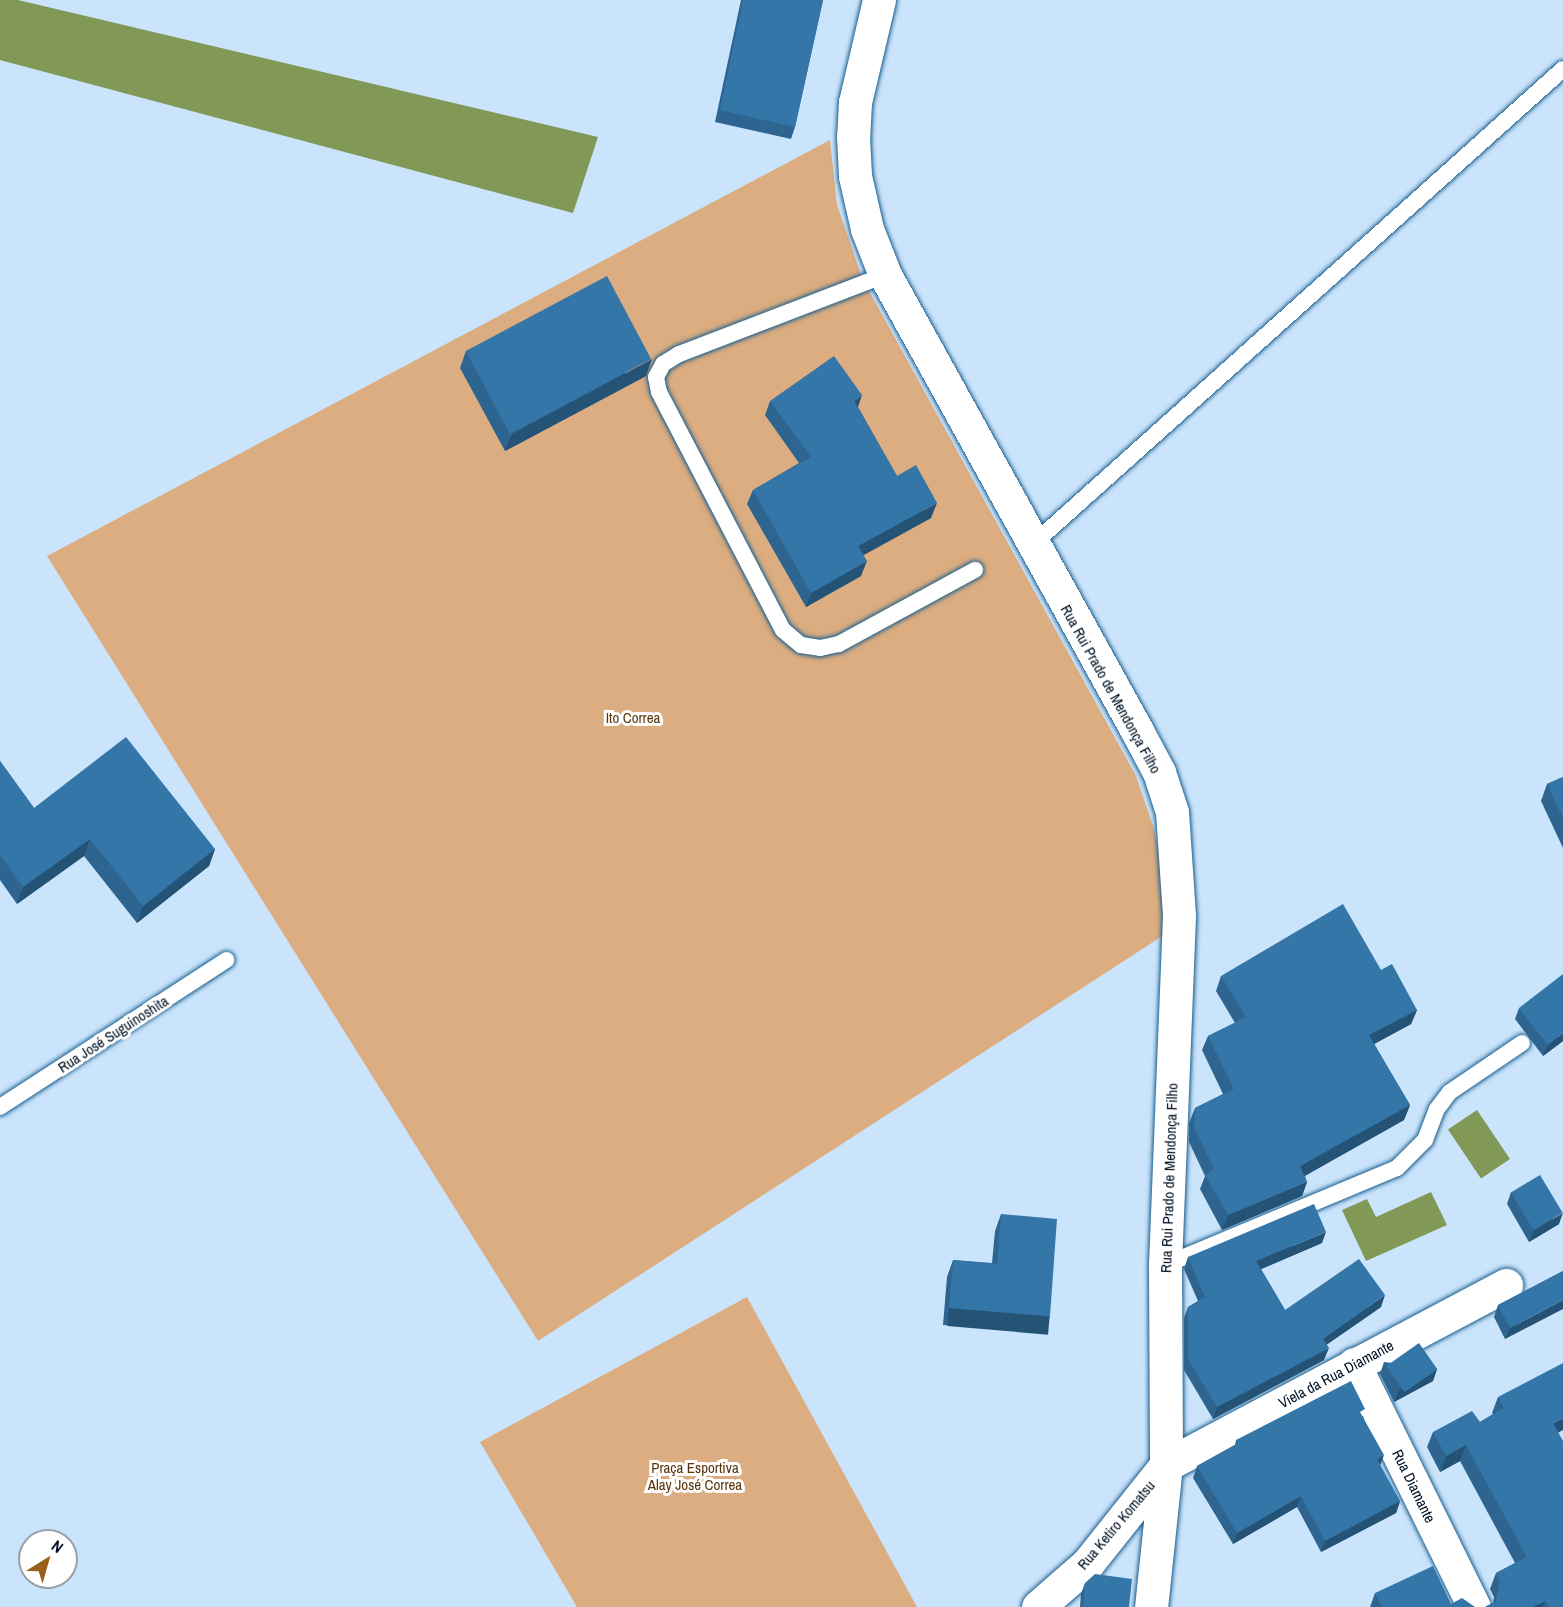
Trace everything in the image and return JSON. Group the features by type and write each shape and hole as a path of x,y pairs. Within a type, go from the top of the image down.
{"street":[{"name":"Rua Rui Prado de Mendonça Filho","path":"879,0 855,102 853,136 860,201 885,276 1136,729 1159,772 1172,812 1179,916 1165,1265 1166,1464 1151,1607"},
{"name":"Viela da Rua Diamante","path":"1166,1464 1506,1285"},
{"name":"Rua Diamante","path":"1354,1364 1474,1607"},
{"name":"Rua Ketiro Komatsu","path":"1038,1607 1088,1563 1166,1464"}],"lane":[{"path":"1032,545 1563,69"},
{"path":"885,276 679,354 663,364 656,377 659,392 783,630 801,645 820,648 839,644 975,570"},
{"name":"Rua José Suguinoshita","path":"0,1107 226,960"},
{"path":"1165,1265 1397,1167 1425,1140 1437,1109 1450,1092 1522,1043"}],"green space":[{"name":"Ito Correa","path":"830,140 837,205 863,280 1136,776 1154,829 1164,882 1167,933 538,1341 47,556"},
{"name":"Praça Esportiva Alay José Correa","path":"747,1297 917,1607 577,1607 480,1442"}],"shaded area":[{"path":"0,0 18,0 598,137 573,213 0,60"},
{"path":"1477,1110 1510,1159 1481,1178 1448,1130"},
{"path":"1431,1192 1447,1225 1366,1261 1342,1210 1367,1199 1376,1217"}],"building":[{"path":"743,0 823,0 795,127 720,110"},
{"path":"607,276 651,359 510,434 466,351"},
{"path":"834,356 862,395 854,401 897,476 916,465 937,503 858,546 867,561 811,593 753,490 811,457 770,401"},
{"path":"126,737 215,849 143,906 90,839 23,887 0,855 0,761 34,808"},
{"path":"1563,777 1563,818 1547,784"},
{"path":"1343,904 1381,970 1392,964 1417,1010 1369,1035 1410,1105 1300,1166 1307,1182 1228,1215 1205,1175 1214,1169 1194,1127 1195,1108 1234,1089 1208,1036 1246,1017 1221,976"},
{"path":"1563,974 1563,1033 1548,1045 1519,1008"},
{"path":"1540,1175 1563,1213 1534,1230 1511,1193"},
{"path":"1314,1204 1326,1232 1256,1261 1285,1310 1359,1259 1385,1295 1323,1339 1329,1348 1217,1407 1188,1359 1188,1307 1205,1297 1188,1257"},
{"path":"1001,1214 1057,1219 1050,1316 949,1308 953,1260 997,1264"},
{"path":"1563,1271 1563,1300 1510,1328 1498,1305"},
{"path":"1419,1343 1437,1369 1405,1392 1386,1366"},
{"path":"1563,1363 1563,1418 1553,1423 1563,1441 1563,1607 1549,1607 1545,1601 1533,1607 1485,1607 1496,1601 1500,1581 1496,1573 1527,1557 1466,1445 1446,1456 1433,1432 1472,1411 1480,1422 1504,1408 1498,1397"},
{"path":"1351,1381 1365,1409 1360,1412 1384,1455 1377,1459 1400,1501 1325,1541 1301,1496 1237,1533 1197,1466 1238,1443 1236,1440"},
{"path":"1433,1566 1451,1604 1462,1598 1475,1607 1382,1607 1375,1593"},
{"path":"1095,1574 1132,1579 1129,1607 1083,1607 1085,1583"}]}
